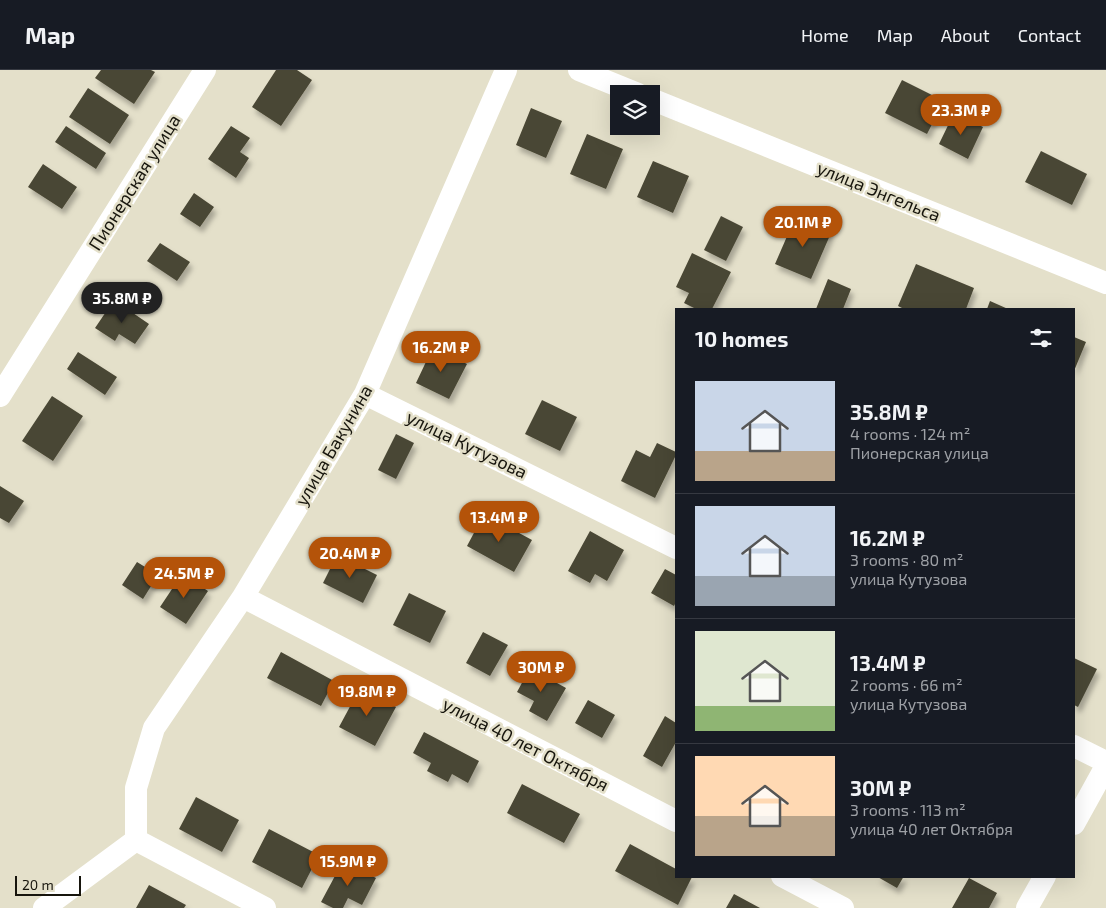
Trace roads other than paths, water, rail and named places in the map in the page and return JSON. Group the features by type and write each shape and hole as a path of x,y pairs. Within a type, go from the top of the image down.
{"street":[{"name":"Пионерская улица","path":"0,396 205,70"},
{"name":"улица Бакунина","path":"136,840 136,788 154,728 243,597 365,394 506,70"},
{"path":"579,70 616,85"},
{"name":"улица Энгельса","path":"660,103 1106,283"},
{"name":"улица Кутузова","path":"365,394 675,548"},
{"name":"улица 40 лет Октября","path":"243,597 675,821"},
{"path":"1075,747 1106,764 1075,822"},
{"path":"44,908 136,840 265,908"},
{"path":"786,878 843,908"},
{"path":"1027,908 1044,878"}]}
